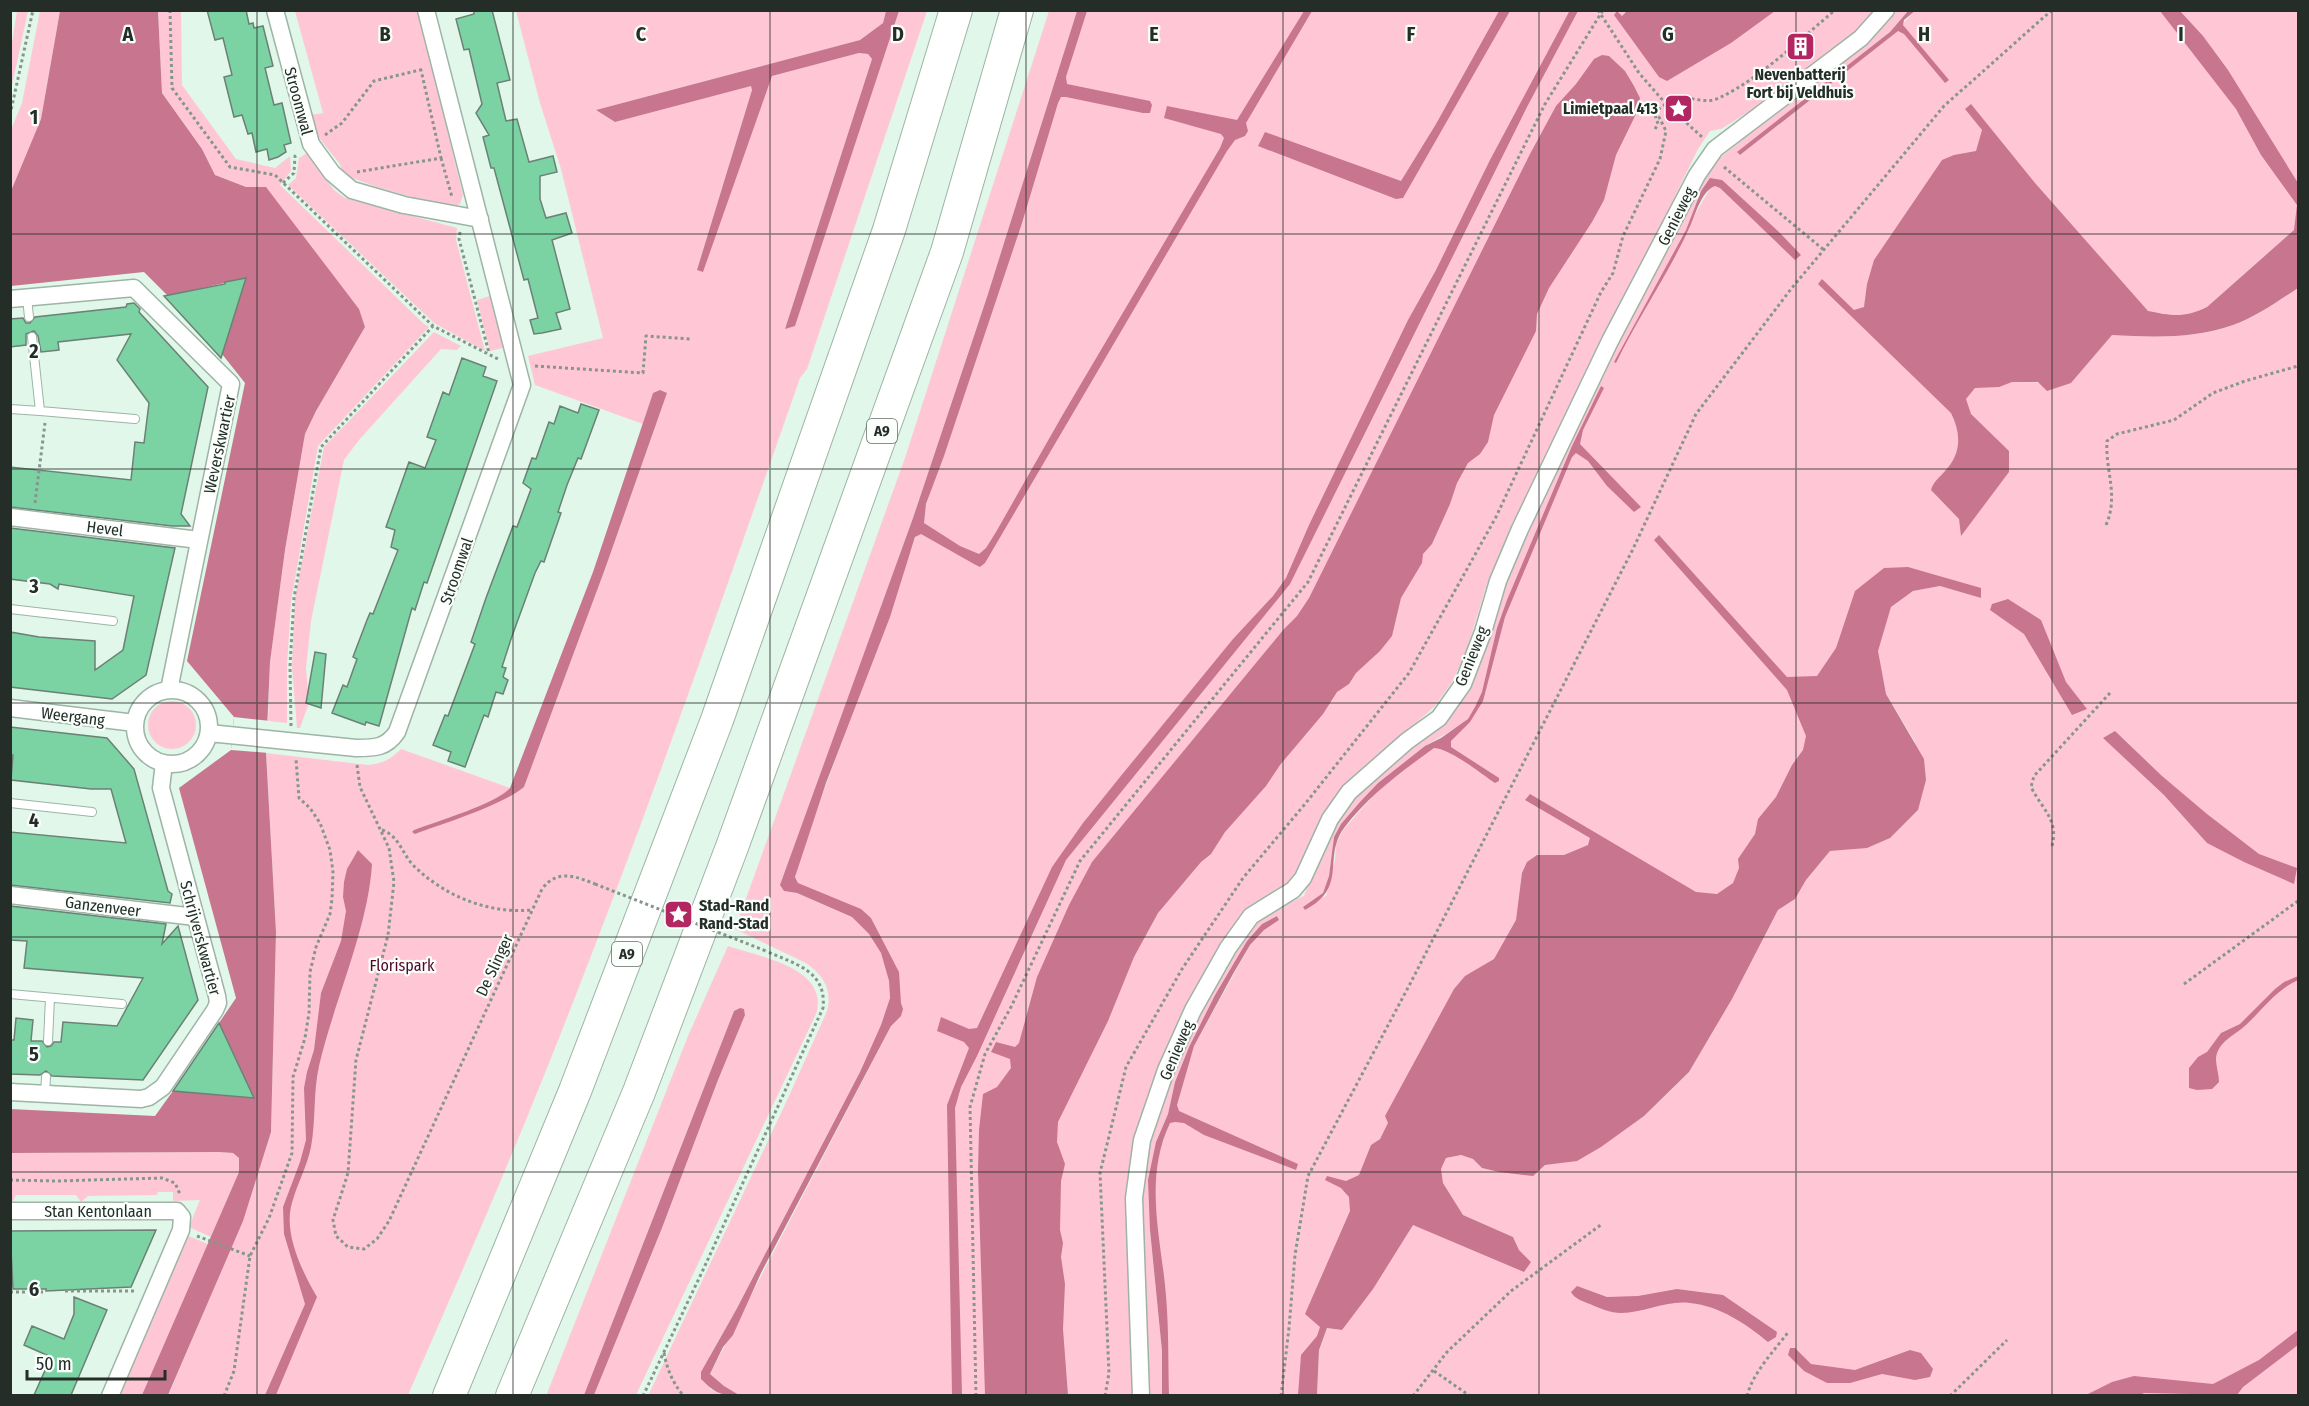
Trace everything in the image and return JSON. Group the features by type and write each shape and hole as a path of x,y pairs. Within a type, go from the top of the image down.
{"highway":[{"name":"A9","path":"449,1395 575,1090 717,720 889,230 956,10"},
{"name":"A9","path":"512,1395 639,1092 736,836 947,252 1017,10"}],"street":[{"name":"Stroomwal","path":"275,10 310,144 334,176 352,190 404,205 480,219"},
{"name":"Stroomwal","path":"209,733 356,748 382,746 389,743 397,732 522,385 426,10"},
{"name":"Genieweg","path":"1141,1395 1134,1198 1142,1140 1166,1070 1193,1010 1227,948 1251,916 1293,890 1303,878 1330,819 1348,792 1407,741 1439,718 1463,684 1483,632 1497,581 1520,529 1610,341 1697,175 1713,152 1861,38 1886,10"},
{"name":"Weverskwartier","path":"19,298 134,288 231,384 170,690"},
{"name":"Hevel","path":"10,517 199,540"},
{"path":"170,690 181,691 198,701 207,715 209,733 200,752 179,763 164,763 154,759 139,743 135,723 139,711 147,700 158,693 170,690"},
{"name":"Weergang","path":"10,708 135,723"},
{"name":"Schrijverskwartier","path":"10,1092 45,1085 141,1099 157,1093 218,1003 161,788 164,763"},
{"name":"Ganzenveer","path":"10,895 195,917"},
{"name":"Stan Kentonlaan","path":"10,1211 179,1214"},
{"path":"110,1395 181,1230 179,1214"}],"lane":[{"path":"19,298 29,317"},
{"path":"32,337 43,411"},
{"path":"10,409 135,419"},
{"path":"10,609 113,621"},
{"path":"10,802 92,812"},
{"path":"10,994 122,1004"},
{"path":"48,1041 50,998"}],"path":[{"path":"10,115 33,10"},
{"path":"170,10 172,88 230,167 275,175 433,326 489,355 459,239 460,227 441,158 421,70"},
{"path":"1656,111 1680,98 1699,101 1719,99 1742,86 1835,10"},
{"path":"1281,1395 1295,1255 1308,1176 1411,982 1628,560 1696,414 1824,250 1944,106 2052,10"},
{"path":"976,1395 969,1107 986,1054 1011,1007 1080,861 1308,582 1545,104 1601,11 1639,73 1666,104 1713,152 1824,250"},
{"path":"323,136 342,123 374,81 440,66"},
{"path":"1655,129 1658,124 1656,111"},
{"path":"1105,1395 1108,1373 1100,1173 1126,1067 1182,969 1243,878 1409,673 1490,528 1600,292 1612,273 1623,236 1660,159 1666,131 1656,111"},
{"path":"334,176 441,158"},
{"path":"283,183 292,176"},
{"path":"224,1395 234,1371 250,1256 269,1218 292,1153 293,1077 309,1013 310,972 316,947 330,914 332,899 333,872 330,850 320,824 310,808 299,798 298,770 289,740 294,598 321,447 433,326"},
{"path":"518,369 535,366 643,373 646,336 691,339"},
{"path":"2106,525 2111,513 2112,499 2112,478 2107,441 2117,434 2174,420 2213,393 2298,366"},
{"path":"33,520 43,411"},
{"path":"2052,846 2056,833 2050,818 2031,787 2034,776 2110,693"},
{"name":"De Slinger","path":"356,748 360,787 382,830 393,868 388,935 356,1060 348,1173 333,1220 336,1236 348,1247 364,1249 377,1239 389,1221 542,889 555,877 572,875 766,951 811,973 819,982 822,989 823,1008 643,1395"},
{"path":"382,830 391,833 415,867 440,886 467,901 490,909 511,912 532,910"},
{"path":"2184,984 2298,901"},
{"path":"10,1180 162,1178 175,1183 181,1193 179,1214"},
{"path":"1413,1395 1447,1352 1511,1291 1602,1224"},
{"path":"206,1240 250,1256"},
{"path":"65,1291 155,1291"},
{"path":"10,1292 43,1292"},
{"path":"1747,1395 1749,1387 1765,1362 1789,1331"},
{"path":"1950,1395 2007,1340"},
{"path":"664,1351 666,1365 674,1383 684,1395"},
{"path":"1434,1371 1470,1395"}],"green space":[{"path":"17,11 28,11 11,90 11,49"},
{"path":"40,11 60,11 41,119 11,191 11,130 22,103"},
{"path":"158,11 181,11 182,85 236,159 275,168 290,156 291,171 280,185 429,327 318,446 291,602 287,666 287,723 268,721 270,662 285,550 305,434 365,327 358,309 341,287 246,187 215,175 202,149 162,93"},
{"path":"295,11 418,11 463,195 460,204 451,208 344,175 340,164 314,132 310,115 323,113"},
{"name":"Florispark","path":"516,11 886,11 883,23 860,40 596,110 615,122 751,85 752,90 697,270 772,76 859,53 868,54 872,59 785,329 795,325 899,11 927,11 807,369 800,378 644,817 527,1118 408,1395 276,1395 316,1297 305,1304 265,1395 168,1396 229,1252 271,1132 276,932 266,753 368,765 386,760 401,749 510,788 480,806 414,830 415,834 488,807 524,787 667,393 653,393 643,424 535,385 528,356 603,338 561,169 540,103"},
{"path":"1049,11 1077,11 987,297 913,518 781,885 784,891 797,893 852,917 869,934 881,953 889,981 890,998 881,1025 860,1072 710,1356 710,1389 722,1395 648,1396 827,1011 829,996 825,984 812,968 735,929 905,458"},
{"path":"1085,11 1881,11 1843,45 1804,75 1721,129 1710,131 1698,149 1513,522 1485,590 1466,653 1452,682 1435,706 1344,787 1295,877 1284,887 1257,902 1236,926 1146,1104 1134,1395 739,1396 710,1374 891,1026 898,972 871,918 798,883 795,877 806,840 916,536 1066,77"},
{"path":"1894,11 1908,11 1890,32 1737,153 1740,155 1890,37 1915,11 2298,11 2298,230 2294,230 2207,307 2190,315 2104,325 2017,382 2071,383 2112,334 2173,336 2219,330 2250,318 2298,288 2298,1395 1317,1395 1319,1350 1327,1328 1342,1330 1406,1230 1413,1225 1531,1262 1519,1250 1513,1237 1463,1215 1443,1183 1441,1169 1446,1158 1461,1155 1473,1159 1482,1168 1499,1172 1577,1160 1644,1116 1689,1072 1732,999 1778,910 1795,899 1806,880 1830,851 1860,848 1880,842 1897,831 1918,810 1915,742 1886,694 1877,651 1891,607 1913,591 1940,586 1981,598 1981,589 1929,573 1900,568 1869,589 1813,734 1733,883 1378,1140 1320,1327 1307,1395 1169,1395 1154,1194 1158,1157 1194,1046 1250,945 1264,930 1279,920 1277,916 1262,924 1247,941 1215,995 1189,1047 1175,1082 1168,1114 1156,1142 1150,1230 1162,1351 1162,1395 1148,1396 1140,1194 1148,1143 1163,1095 1200,1006 1256,920 1304,896 1318,857 1346,806 1396,757 1455,710 1467,693 1502,587 1529,520 1704,171 1876,31","holes":["1711,187 1687,228 1701,191","1457,727 1379,789 1343,830 1336,844 1335,860 1326,896 1303,907 1323,893 1329,876 1334,837 1341,824 1378,783 1425,746"]},
{"path":"307,153 334,190 345,198 457,228 456,240 485,351 434,323 288,185 296,178 299,158"},
{"path":"490,296 503,348 490,351 477,300"},
{"path":"434,332 461,346 457,350 441,349 359,440 344,460 311,621 306,668 309,703 300,728 297,728 292,667 295,598 324,447"},
{"path":"172,701 189,708 196,725 189,742 172,749 155,742 148,725 155,708"},
{"path":"728,946 774,960 803,975 813,986 818,998 816,1014 636,1395 594,1395 745,1015 744,1009 734,1011 584,1395 546,1396 688,1036"},
{"path":"10,1153 233,1153 239,1158 239,1172 211,1237 189,1227 200,1200 173,1201 173,1192 158,1192 157,1195 88,1196 81,1202 76,1195 16,1195 11,1201"},
{"path":"186,1235 208,1244 142,1395 118,1396"}],"shaded area":[{"path":"1570,10 1578,11 1527,107 1290,584 1066,860 961,1087 955,1108 962,1395 952,1395 947,1105 969,1048 964,1042 937,1031 941,1017 969,1029 977,1028 1052,867 1120,777 1286,578 1309,525 1408,320"},
{"path":"1628,10 1775,11 1731,43 1667,81 1659,77 1614,15 1617,11 1622,16"},
{"path":"60,11 158,11 162,93 202,149 215,175 246,187 266,187 359,309 365,327 305,434 285,550 270,662 266,753 276,932 271,1132 243,1221 168,1395 142,1395 239,1172 239,1158 233,1153 219,1152 11,1153 10,1109 155,1116 173,1091 254,1098 219,1023 236,998 179,788 231,750 234,717 187,661 245,383 222,354 246,278 168,296 144,272 11,286 11,191 41,119"},
{"path":"886,11 899,11 795,326 785,329 872,59 868,54 859,53 772,76 703,272 697,270 752,90 751,86 615,122 596,110 860,40 883,23"},
{"path":"1077,11 1087,11 1066,77 1067,84 1150,101 1152,105 1150,113 1143,113 1066,97 1061,97 1058,103 1022,223 926,504 924,523 960,546 979,554 986,548 996,532 1220,148 1224,138 1221,134 1164,118 1167,106 1237,120 1304,11 1312,11 1246,123 1248,131 1245,136 1235,140 1227,151 985,563 980,567 921,534 915,537 890,617 826,783 795,877 798,883 861,909 871,918 899,972 903,1009 901,1016 891,1026 761,1273 733,1335 723,1347 710,1374 739,1395 722,1394 701,1379 701,1372 736,1310 860,1072 881,1025 890,998 889,981 881,953 869,934 852,917 797,893 784,891 780,885 913,518 987,297"},
{"path":"1499,11 1510,11 1403,198 1396,199 1258,146 1265,132 1401,181 1436,124"},
{"path":"1908,11 1915,11 1904,20 1903,25 1949,80 1945,83 1904,34 1898,31 1740,155 1737,152 1890,32"},
{"path":"2160,11 2180,11 2203,36 2228,70 2298,183 2298,288 2250,318 2219,330 2173,336 2112,335 2071,383 2047,391 2038,382 2012,382 1999,387 1975,388 1966,399 1971,414 2009,451 2009,472 1961,536 1959,519 1931,490 1951,464 1957,450 1957,428 1951,413 1818,284 1822,279 1854,310 1864,307 1867,284 1874,260 1942,160 1976,151 1982,130 1965,109 1971,104 2035,183 2148,311 2178,315 2207,307 2294,230 2297,205 2261,155 2236,109"},
{"path":"1602,55 1609,56 1625,71 1640,98 1637,112 1616,155 1604,200 1549,288 1537,314 1536,331 1494,415 1488,442 1480,454 1468,463 1457,483 1432,544 1423,554 1422,563 1401,598 1392,636 1380,651 1356,673 1349,684 1337,692 1323,714 1280,765 1266,786 1225,832 1211,854 1201,862 1158,913 1134,957 1108,1021 1058,1122 1057,1142 1065,1164 1061,1181 1060,1230 1065,1284 1063,1329 1068,1395 985,1395 978,1171 979,1130 983,1094 997,1087 1011,1068 1010,1059 991,1052 996,1042 1015,1047 1019,1043 1037,977 1069,905 1092,862 1297,616 1309,598 1530,154 1556,106 1594,59"},
{"path":"1710,178 1722,180 1801,255 1795,260 1720,188 1715,186 1706,192 1700,202 1674,259 1616,363 1614,362 1686,230 1701,191"},
{"path":"1601,386 1604,388 1583,430 1580,444 1641,507 1634,512 1607,486 1588,461 1576,453 1572,457 1505,617 1483,701 1470,722 1451,741 1451,747 1499,778 1499,781 1495,783 1449,752 1434,748 1375,795 1344,828 1335,850 1333,872 1327,892 1305,910 1303,907 1323,893 1329,876 1334,837 1341,824 1378,783 1425,746 1468,719 1475,707 1482,692 1497,628 1507,600 1572,446"},
{"path":"660,390 667,393 524,787 502,801 415,834 412,832 414,830 480,806 510,788 593,572 653,393"},
{"path":"1659,535 1787,677 1817,676 1836,648 1855,591 1884,568 1908,567 1981,588 1981,598 1940,586 1913,591 1891,607 1878,651 1886,694 1924,759 1926,780 1918,810 1890,838 1867,848 1830,851 1806,880 1795,899 1778,910 1732,999 1689,1072 1644,1116 1577,1161 1545,1165 1533,1176 1482,1168 1473,1159 1461,1155 1446,1158 1441,1169 1443,1183 1463,1215 1513,1237 1519,1250 1531,1262 1524,1272 1413,1225 1373,1289 1342,1330 1327,1328 1319,1350 1317,1395 1298,1395 1301,1355 1317,1336 1320,1327 1305,1314 1350,1211 1349,1197 1341,1188 1325,1180 1327,1176 1346,1181 1359,1175 1371,1145 1380,1139 1388,1123 1385,1116 1454,989 1465,976 1494,959 1516,920 1522,873 1527,862 1537,855 1564,855 1588,845 1590,838 1525,800 1530,794 1696,892 1717,894 1733,883 1739,868 1738,859 1755,834 1758,819 1776,797 1792,765 1803,750 1806,736 1787,690 1654,540"},
{"path":"2008,599 2041,620 2066,682 2087,709 2072,715 2024,634 1990,610 1992,604"},
{"path":"2115,731 2162,776 2259,854 2297,868 2294,884 2207,843 2164,795 2103,738"},
{"path":"358,850 372,864 369,889 357,939 325,1041 316,1086 311,1147 290,1215 295,1252 317,1297 276,1395 265,1395 305,1304 284,1234 283,1207 306,1140 304,1088 314,1050 321,993 341,941 346,911 343,897 344,882 347,869"},
{"path":"1277,916 1279,920 1264,930 1250,945 1194,1046 1177,1105 1179,1111 1298,1164 1296,1170 1204,1135 1184,1123 1170,1123 1162,1143 1156,1183 1157,1224 1168,1327 1169,1395 1162,1395 1162,1351 1150,1230 1148,1180 1156,1142 1168,1114 1175,1082 1189,1047 1215,995 1247,941 1262,924"},
{"path":"2298,976 2298,980 2276,994 2220,1048 2216,1059 2219,1082 2212,1089 2189,1088 2189,1068 2198,1057 2207,1052 2221,1033 2240,1024 2275,989"},
{"path":"744,1009 745,1015 662,1228 594,1395 584,1395 734,1011"},
{"path":"1577,1286 1607,1297 1638,1296 1677,1289 1723,1295 1777,1332 1776,1337 1768,1342 1722,1312 1690,1303 1672,1303 1617,1313 1601,1309 1575,1296 1571,1292"},
{"path":"2298,1330 2298,1345 2243,1387 2237,1395 2144,1393 2138,1396 2086,1395 2112,1382 2134,1376 2213,1384 2259,1360"},
{"path":"1790,1348 1795,1348 1811,1364 1855,1370 1910,1350 1921,1353 1933,1369 1930,1377 1915,1380 1882,1374 1850,1383 1827,1383 1804,1371 1788,1355"}],"pier":[{"path":"234,717 271,721 269,753 231,750"}],"building":[{"path":"207,10 246,10 249,24 253,23 254,28 263,26 273,66 265,68 274,105 282,103 291,143 284,145 286,152 278,157 269,160 267,149 256,152 252,133 248,134 242,115 234,117 224,77 232,75 223,38 215,40"},
{"path":"474,10 492,10 510,80 497,83 506,121 517,119 529,162 553,156 557,172 540,176 540,199 546,218 566,213 572,233 552,240 570,309 556,313 561,329 534,334 530,320 538,318 528,279 524,280 494,168 491,168 483,137 489,135 476,113 482,104 469,49 464,50 456,19 474,14"},
{"path":"246,278 221,358 164,296 225,284 225,282"},
{"path":"134,303 140,309 139,312 208,387 181,514 190,526 172,526 10,507 10,467 131,480 135,442 144,443 149,403 117,360 131,334 58,342 59,350 41,352 38,336 34,331 26,334 26,345 10,347 10,319 23,318 26,323 30,323 35,317 126,307 127,304"},
{"path":"462,358 486,367 483,376 497,381 427,583 424,582 415,610 412,608 379,726 366,722 365,725 332,713 343,685 347,687 357,659 353,657 398,550 391,547 395,530 386,527 409,462 425,468 436,440 427,437 443,392 449,395"},
{"path":"581,404 599,410 581,459 578,458 567,485 558,512 561,513 544,562 541,561 535,573 511,639 502,667 506,668 503,677 508,680 503,694 496,692 488,717 484,715 465,767 448,761 451,752 433,745 445,715 448,716 475,644 471,642 486,598 513,526 517,527 531,489 523,483 532,458 536,459 549,422 554,424 560,406 578,413"},
{"path":"10,528 175,548 146,675 112,699 10,687 10,632 39,637 95,641 95,670 123,650 134,596 59,584 58,589 50,584 10,579"},
{"path":"315,652 326,654 321,708 306,703"},
{"path":"10,727 107,738 134,769 168,891 172,894 170,903 10,885 10,832 126,843 111,789 11,780 13,755 10,754"},
{"path":"10,906 166,924 162,944 178,926 198,1000 143,1080 52,1076 46,1071 40,1075 10,1074 10,1040 14,1040 16,1018 33,1020 31,1041 42,1041 47,1047 54,1042 61,1042 63,1022 117,1026 143,978 24,968 27,941 10,940"},
{"path":"219,1023 254,1098 173,1091"},
{"path":"156,1230 131,1287 46,1291 46,1289 13,1289 10,1231"},
{"path":"74,1297 107,1310 71,1395 34,1395 51,1357 24,1345 32,1326 64,1339 74,1314"}],"place":[{"name":"Nevenbatterij Fort bij Veldhuis","path":"1800,46"},
{"name":"Limietpaal 413","path":"1679,108"},
{"name":"Stad-Rand Rand-Stad","path":"678,914"}]}
